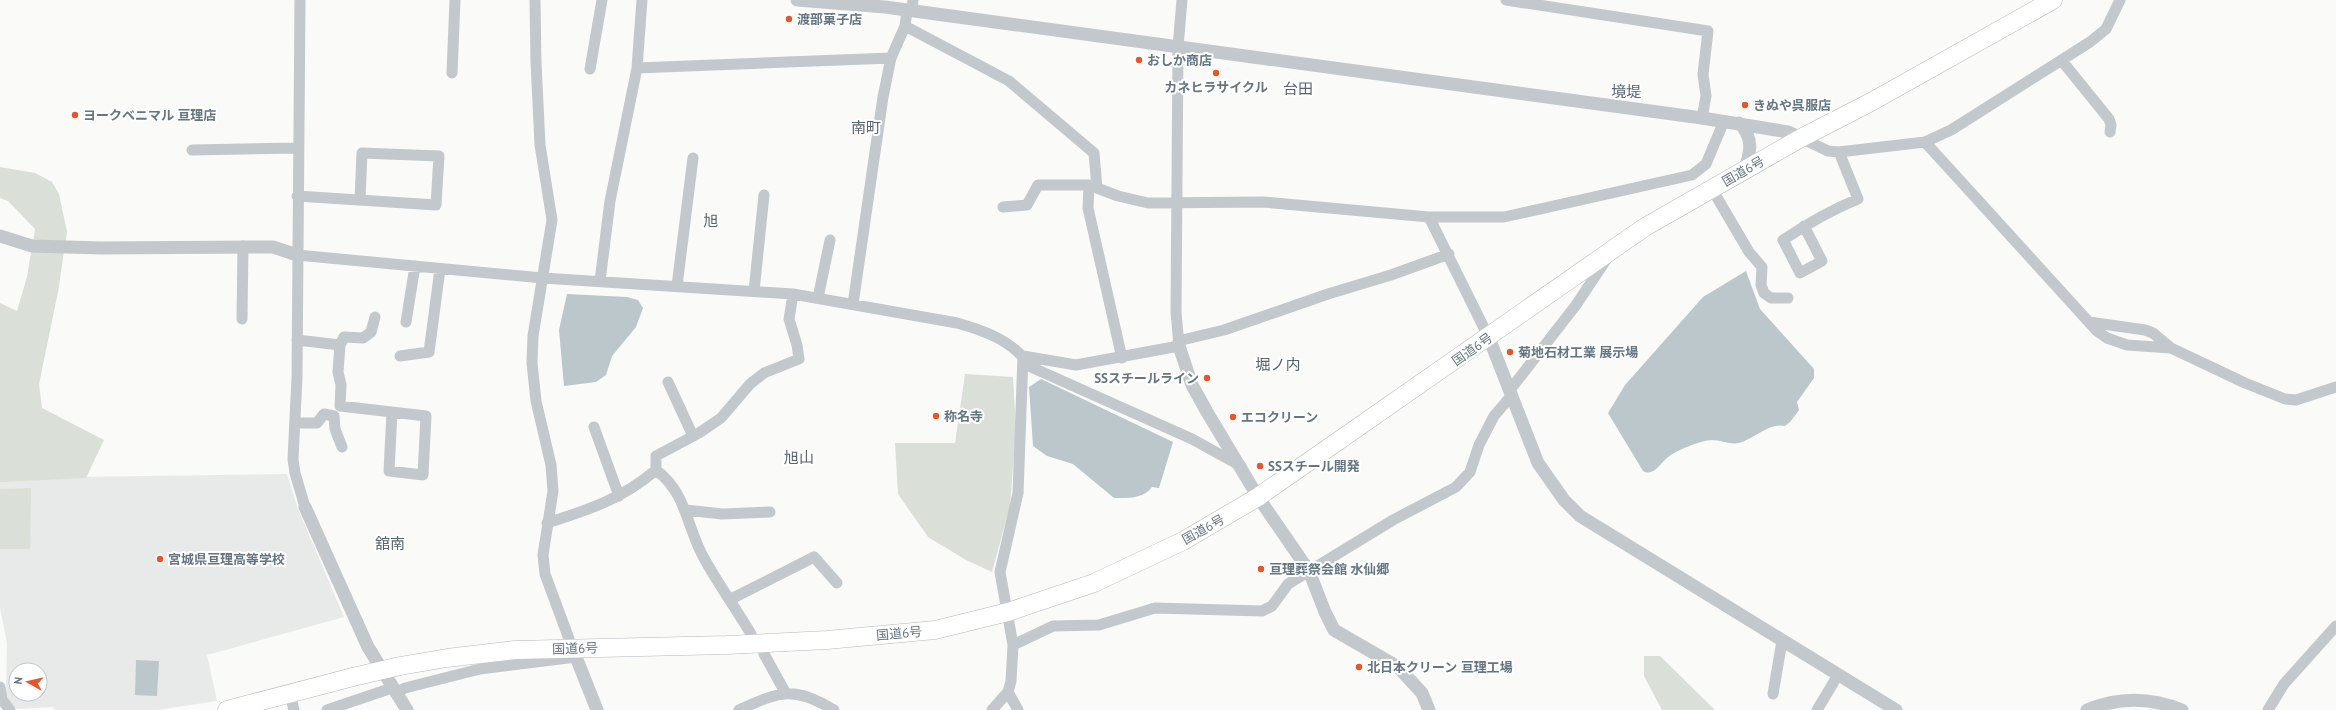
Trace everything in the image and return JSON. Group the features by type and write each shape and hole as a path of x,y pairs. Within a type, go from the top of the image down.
{"highway":[{"name":"国道6号","path":"227,710 292,702 353,677 400,666 447,658 515,650 574,652 727,645 827,640 935,630 1008,612 1094,583 1183,541 1258,497 1489,338 1645,227 1801,138 1871,102 2053,0"}],"street":[{"path":"300,0 297,148 295,473 305,507 368,647 407,710"},
{"path":"452,73 455,0"},
{"path":"536,0 540,145 552,220 533,336 532,363 536,401 551,465 553,491 543,555 545,574 597,710"},
{"path":"590,69 602,0"},
{"path":"600,281 610,201 637,68 642,0"},
{"path":"797,0 911,7 1178,47 1739,123 1788,132 1828,151 1839,152 1925,142 1951,130 2090,42 2106,29 2120,0"},
{"path":"1182,0 1178,47 1176,312 1179,343 1192,385 1258,497 1309,571 1325,612 1334,630 1398,667 1422,693 1429,710"},
{"path":"1506,0 1708,31 1703,74 1706,96 1702,118"},
{"path":"853,304 883,97 891,58 905,26 911,7"},
{"path":"905,26 1008,81 1094,153 1093,186 1088,208 1092,233 1101,262 1122,358"},
{"path":"637,68 891,58"},
{"path":"2062,61 2109,119 2111,125 2110,132"},
{"path":"1003,207 1027,204 1038,185 1093,186 1118,196 1148,203 1263,202 1429,217 1504,217 1692,176 1706,164 1724,121"},
{"path":"1739,123 1745,129 1750,139 1751,154 1744,171"},
{"path":"1925,142 2089,322 2107,338 2127,344 2171,348"},
{"path":"192,150 297,148"},
{"path":"1804,226 1824,213 1858,199 1839,152"},
{"path":"297,196 436,205 439,156 362,153 360,200"},
{"path":"677,286 693,158"},
{"path":"1712,189 1749,252 1762,266 1761,284 1764,294 1771,298 1788,298"},
{"path":"754,291 764,195"},
{"path":"1429,217 1449,254 1489,338 1538,463 1564,500 1580,516 1896,710"},
{"path":"0,236 32,246 101,248 274,247 297,255 440,269 543,278 793,294 957,323 983,330 1004,341 1023,356 1031,367 1192,439 1241,466"},
{"path":"818,298 830,240"},
{"path":"242,319 243,246"},
{"path":"1013,645 1053,626 1099,625 1155,608 1262,611 1272,606 1288,584 1393,520 1456,487 1470,472 1479,445 1491,422 1576,305 1613,250"},
{"path":"1023,356 1076,365 1122,358 1224,330 1328,294 1392,275 1449,254"},
{"path":"406,322 415,266"},
{"path":"400,356 429,352 440,269"},
{"path":"656,470 656,456 693,436 721,418 750,384 764,373 799,359 797,345 789,319 793,294"},
{"path":"375,317 371,332 363,338 344,337 340,345 338,372 341,385 340,406 392,412 426,416 423,475 389,471 392,412"},
{"path":"2089,322 2145,330 2153,334 2171,348 2244,383 2286,399 2296,400 2336,387"},
{"path":"297,340 340,345"},
{"path":"1018,710 1008,692 1013,645 1000,572 1018,493 1023,356"},
{"path":"668,382 693,436"},
{"path":"295,423 317,424 324,414 334,416 335,429 342,447"},
{"path":"594,426 619,496"},
{"path":"547,523 598,507 638,484 656,470"},
{"path":"656,470 668,480 686,510 704,560 731,599 751,634"},
{"path":"686,510 722,514 770,512"},
{"path":"731,599 814,557 837,583"},
{"path":"2268,710 2284,684 2336,626"},
{"path":"1773,694 1782,641"},
{"path":"327,710 394,690 480,669 574,652"},
{"path":"764,654 785,692"},
{"path":"1817,710 1838,675"},
{"path":"0,687 2,700 10,710"},
{"path":"739,710 785,692 815,699 834,710"},
{"path":"992,710 1008,692"},
{"path":"2087,710 2116,700 2130,700 2161,702 2182,710"}],"shaded area":[{"path":"0,167 35,173 52,182 59,194 67,232 58,292 39,384 42,408 104,440 86,478 0,482 0,303 17,311 27,277 35,229 8,201 0,198"},
{"path":"1746,271 1760,309 1814,369 1814,378 1797,402 1799,410 1785,426 1773,426 1739,443 1707,440 1682,449 1671,455 1653,471 1643,471 1608,413 1625,385 1703,297"},
{"path":"567,294 627,297 638,300 643,308 636,327 612,356 606,375 596,382 564,386 559,330"},
{"path":"965,374 1013,377 1016,429 1010,506 992,572 966,560 928,537 898,494 895,443 955,443"},
{"path":"1041,379 1173,442 1159,488 1152,487 1140,496 1114,498 1073,464 1047,456 1033,446 1029,387"},
{"name":"宮城県亘理高等学校","path":"287,474 298,509 344,617 207,655 217,701 157,710 55,710 53,707 17,709 10,702 48,702 48,662 8,662 8,700 6,698 7,643 0,608 0,478"},
{"path":"31,488 30,549 0,549 0,489"},
{"path":"1644,656 1660,656 1715,710 1662,710 1644,676"},
{"path":"136,660 159,661 157,696 135,695"}],"place":[{"name":"渡部菓子店","path":"789,19"},
{"name":"おしか商店","path":"1139,60"},
{"name":"カネヒラサイクル","path":"1216,73"},
{"name":"きぬや呉服店","path":"1745,105"},
{"name":"ヨークベニマル 亘理店","path":"75,115"},
{"name":"菊地石材工業 展示場","path":"1510,352"},
{"name":"SSスチールライン","path":"1207,378"},
{"name":"称名寺","path":"936,416"},
{"name":"エコクリーン","path":"1233,417"},
{"name":"SSスチール開発","path":"1260,466"},
{"name":"宮城県亘理高等学校","path":"160,559"},
{"name":"亘理葬祭会館 水仙郷","path":"1261,569"},
{"name":"北日本クリーン 亘理工場","path":"1359,667"}],"district":[{"name":"台田","path":"1298,89"},
{"name":"境堤","path":"1626,92"},
{"name":"南町","path":"866,128"},
{"name":"旭","path":"711,221"},
{"name":"堀ノ内","path":"1278,365"},
{"name":"旭山","path":"799,458"},
{"name":"舘南","path":"390,544"}]}
